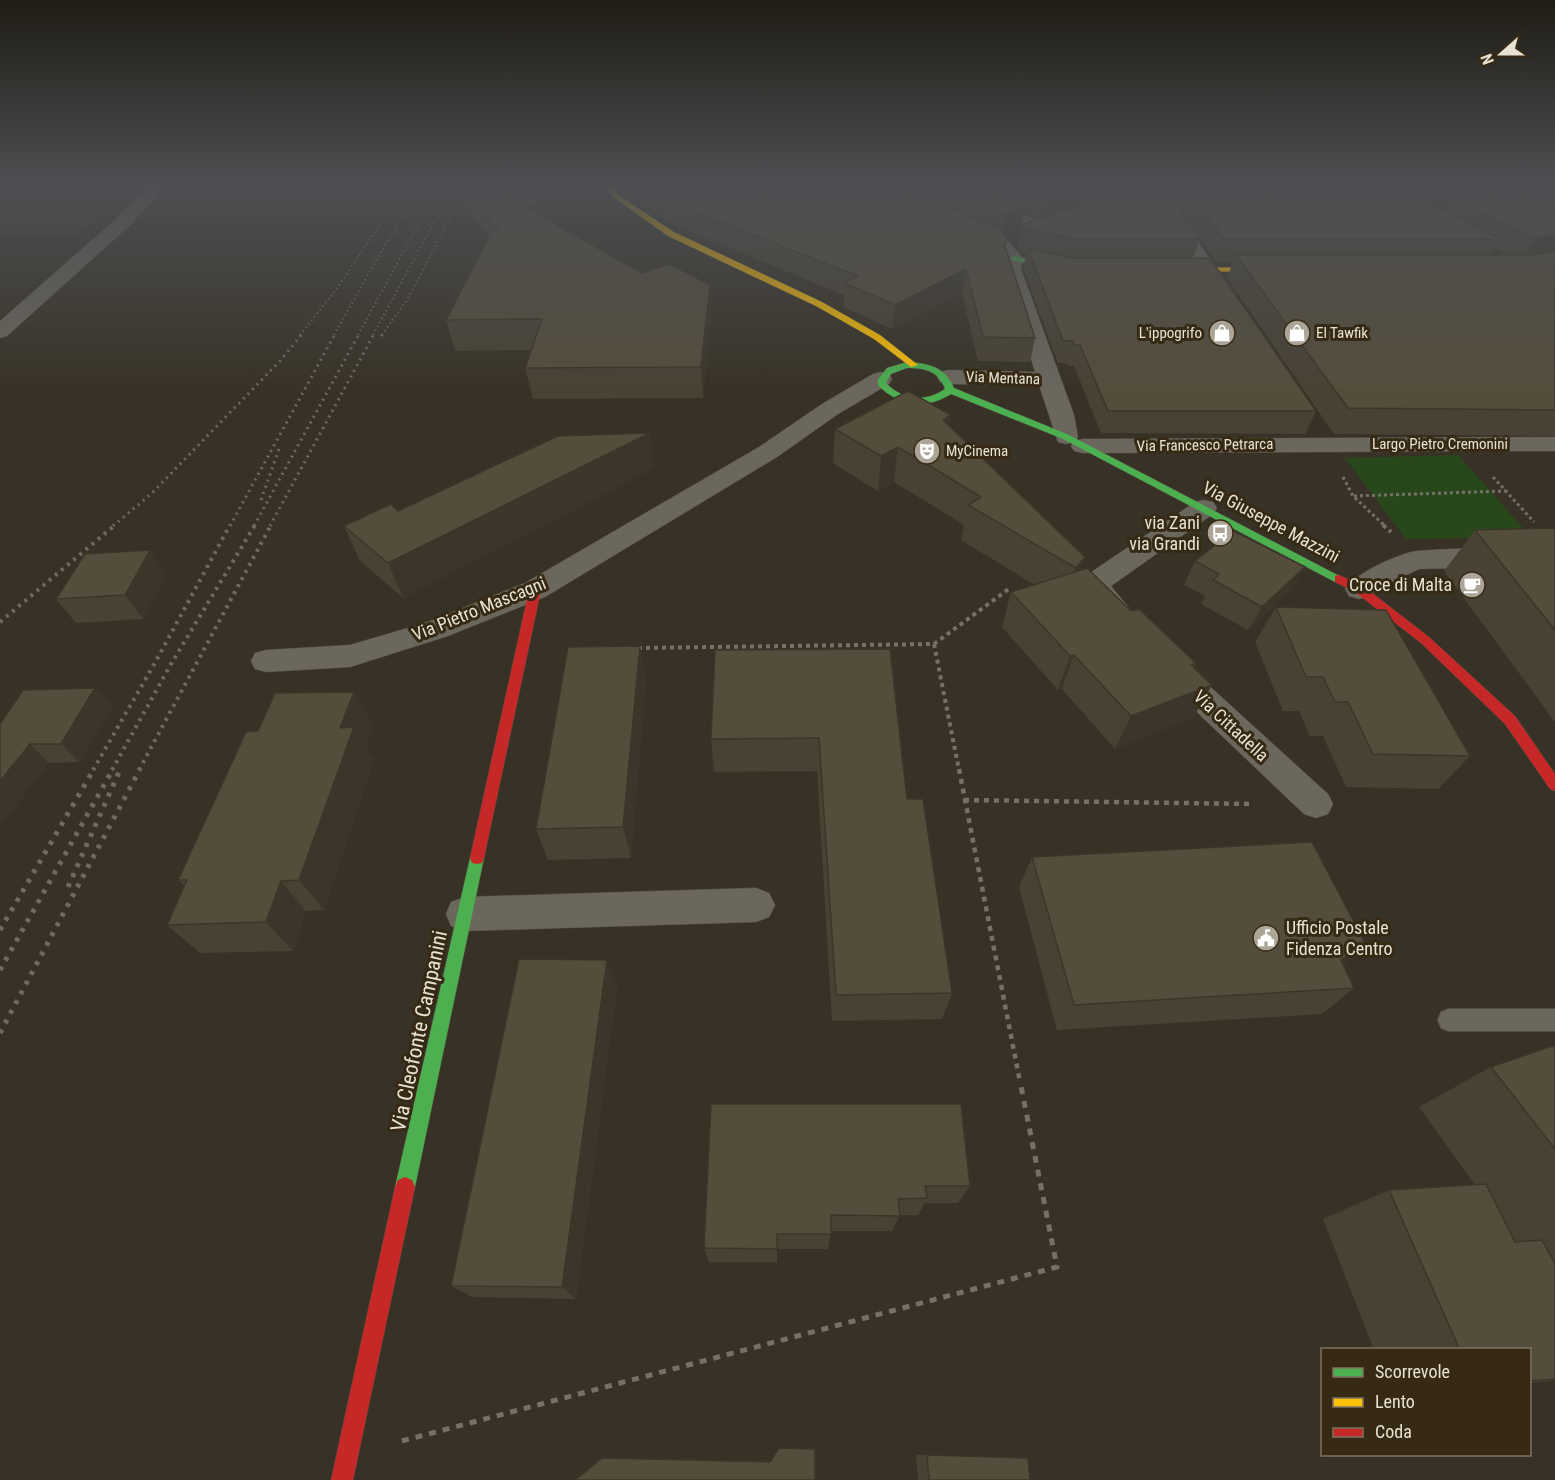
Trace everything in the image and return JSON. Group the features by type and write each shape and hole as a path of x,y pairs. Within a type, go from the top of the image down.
{"street":[{"path":"0,332 87,254"},
{"path":"713,254 819,304 877,338 914,365"},
{"name":"Via Mentana","path":"949,383 1048,379 1008,254"},
{"path":"1015,254 1065,270 1077,270"},
{"path":"1198,254 1234,308"},
{"path":"1155,269 1286,270"},
{"path":"819,304 851,338"},
{"path":"914,365 896,367 880,374 885,390 939,409"},
{"name":"Via Giuseppe Mazzini","path":"914,365 936,369 949,383 1075,442 1359,589 1425,640 1510,720 1555,785"},
{"name":"Via Pietro Mascagni","path":"266,661 350,656 438,629 535,590 768,452 880,374"},
{"path":"1048,379 1075,442"},
{"path":"913,401 936,399 949,383"},
{"name":"Via Pietro Mascagni","path":"768,452 871,412 913,401"},
{"name":"Via Giuseppe Mazzini","path":"1016,432 1075,442"},
{"name":"Via Francesco Petrarca","path":"1075,442 1319,434"},
{"name":"Largo Pietro Cremonini","path":"1319,434 1463,444 1555,444"},
{"name":"Via Cittadella","path":"1204,508 1094,584 1141,639 1242,737 1316,804"},
{"path":"1359,589 1372,580 1415,560 1555,556"},
{"name":"Via Cleofonte Campanini","path":"342,1480 535,590"},
{"path":"465,914 756,905"}],"lane":[{"path":"1449,1020 1555,1020"}],"path":[{"path":"1319,434 1353,496 1397,538 1415,560"},
{"path":"1463,444 1541,530"},
{"path":"1353,496 1506,491"},
{"path":"629,648 934,644 1010,588"},
{"path":"348,1456 1057,1267 934,644"},
{"path":"964,800 1316,804"}],"green space":[{"path":"1458,455 1531,537 1406,539 1345,458"}],"building":[{"path":"480,254 608,254 642,273 670,264 710,285 701,367 525,368 542,319 446,320"},
{"path":"802,254 1008,254 1035,338 983,337 966,269 895,305 844,283 858,276"},
{"path":"1030,254 1053,254 1070,258 1210,258 1316,411 1108,411 1080,345 1074,345 1073,341 1063,341"},
{"path":"1555,254 1555,410 1348,408 1236,255"},
{"path":"908,391 951,415 943,420 1085,557 1076,568 968,505 981,497 898,447 881,456 835,429"},
{"path":"650,433 388,563 344,526 391,504 398,511 558,436"},
{"path":"1555,528 1555,630 1475,530"},
{"path":"1233,531 1305,567 1262,607 1213,580 1219,574 1195,561"},
{"path":"150,550 125,595 56,599 85,554"},
{"path":"1087,568 1131,611 1139,609 1196,663 1191,665 1212,685 1131,716 1074,655 1070,656 1011,592"},
{"path":"1276,607 1386,610 1470,756 1373,754 1348,702 1335,702 1323,677 1306,677"},
{"path":"640,646 623,827 536,829 568,647"},
{"path":"890,649 907,799 923,799 952,993 836,995 819,738 711,739 715,650"},
{"path":"95,688 61,744 30,744 0,781 0,724 23,690"},
{"path":"354,692 340,728 354,727 299,880 281,881 266,922 167,925 187,880 178,880 246,732 258,731 275,693"},
{"path":"1312,842 1366,945 1341,960 1354,988 1074,1005 1032,857"},
{"path":"519,959 607,960 562,1287 451,1286"},
{"path":"1555,1045 1555,1149 1491,1067"},
{"path":"711,1104 961,1104 970,1186 925,1186 927,1198 898,1199 900,1216 831,1215 831,1234 777,1234 777,1249 704,1248"},
{"path":"1486,1184 1515,1242 1542,1240 1555,1264 1555,1379 1531,1381 1531,1348 1459,1348 1389,1190"},
{"path":"779,1448 815,1449 815,1480 575,1480 602,1458 770,1462"},
{"path":"927,1455 1028,1458 1030,1480 929,1480"}],"railway":[{"path":"300,335 336,290 360,254"},
{"path":"334,335 380,254"},
{"path":"358,335 402,254"},
{"path":"373,335 417,254"},
{"path":"382,335 407,300 431,254"},
{"path":"113,526 151,494 280,361 302,334"},
{"path":"230,526 335,334"},
{"path":"254,526 359,334"},
{"path":"270,526 374,334"},
{"path":"261,500 279,449"},
{"path":"0,622 115,525"},
{"path":"93,770 230,525"},
{"path":"112,770 171,664 255,525"},
{"path":"139,770 271,525"},
{"path":"0,930 94,769"},
{"path":"0,970 113,769"},
{"path":"0,1033 140,769"},
{"path":"68,887 119,772"}],"traffic: fast":[{"path":"1014,258 1068,270"},
{"path":"907,365 934,369 944,377 950,390 933,399 923,401 896,396 881,383 882,379 891,370 907,365"},
{"path":"950,390 1066,437 1339,579"},
{"path":"405,1187 477,858"}],"traffic: slow":[{"path":"713,254 819,304 877,337 914,365"},
{"path":"1173,269 1275,270"}],"traffic: jam":[{"path":"1339,579 1359,589 1425,640 1510,720 1555,785"},
{"path":"477,858 535,590"},
{"path":"342,1480 405,1187"}],"place":[{"name":"L'ippogrifo","path":"1222,333"},
{"name":"El Tawfik","path":"1297,333"},
{"name":"MyCinema","path":"927,451"},
{"name":"via Zani via Grandi","path":"1220,533"},
{"name":"Croce di Malta","path":"1472,585"},
{"name":"Ufficio Postale Fidenza Centro","path":"1266,938"}]}
